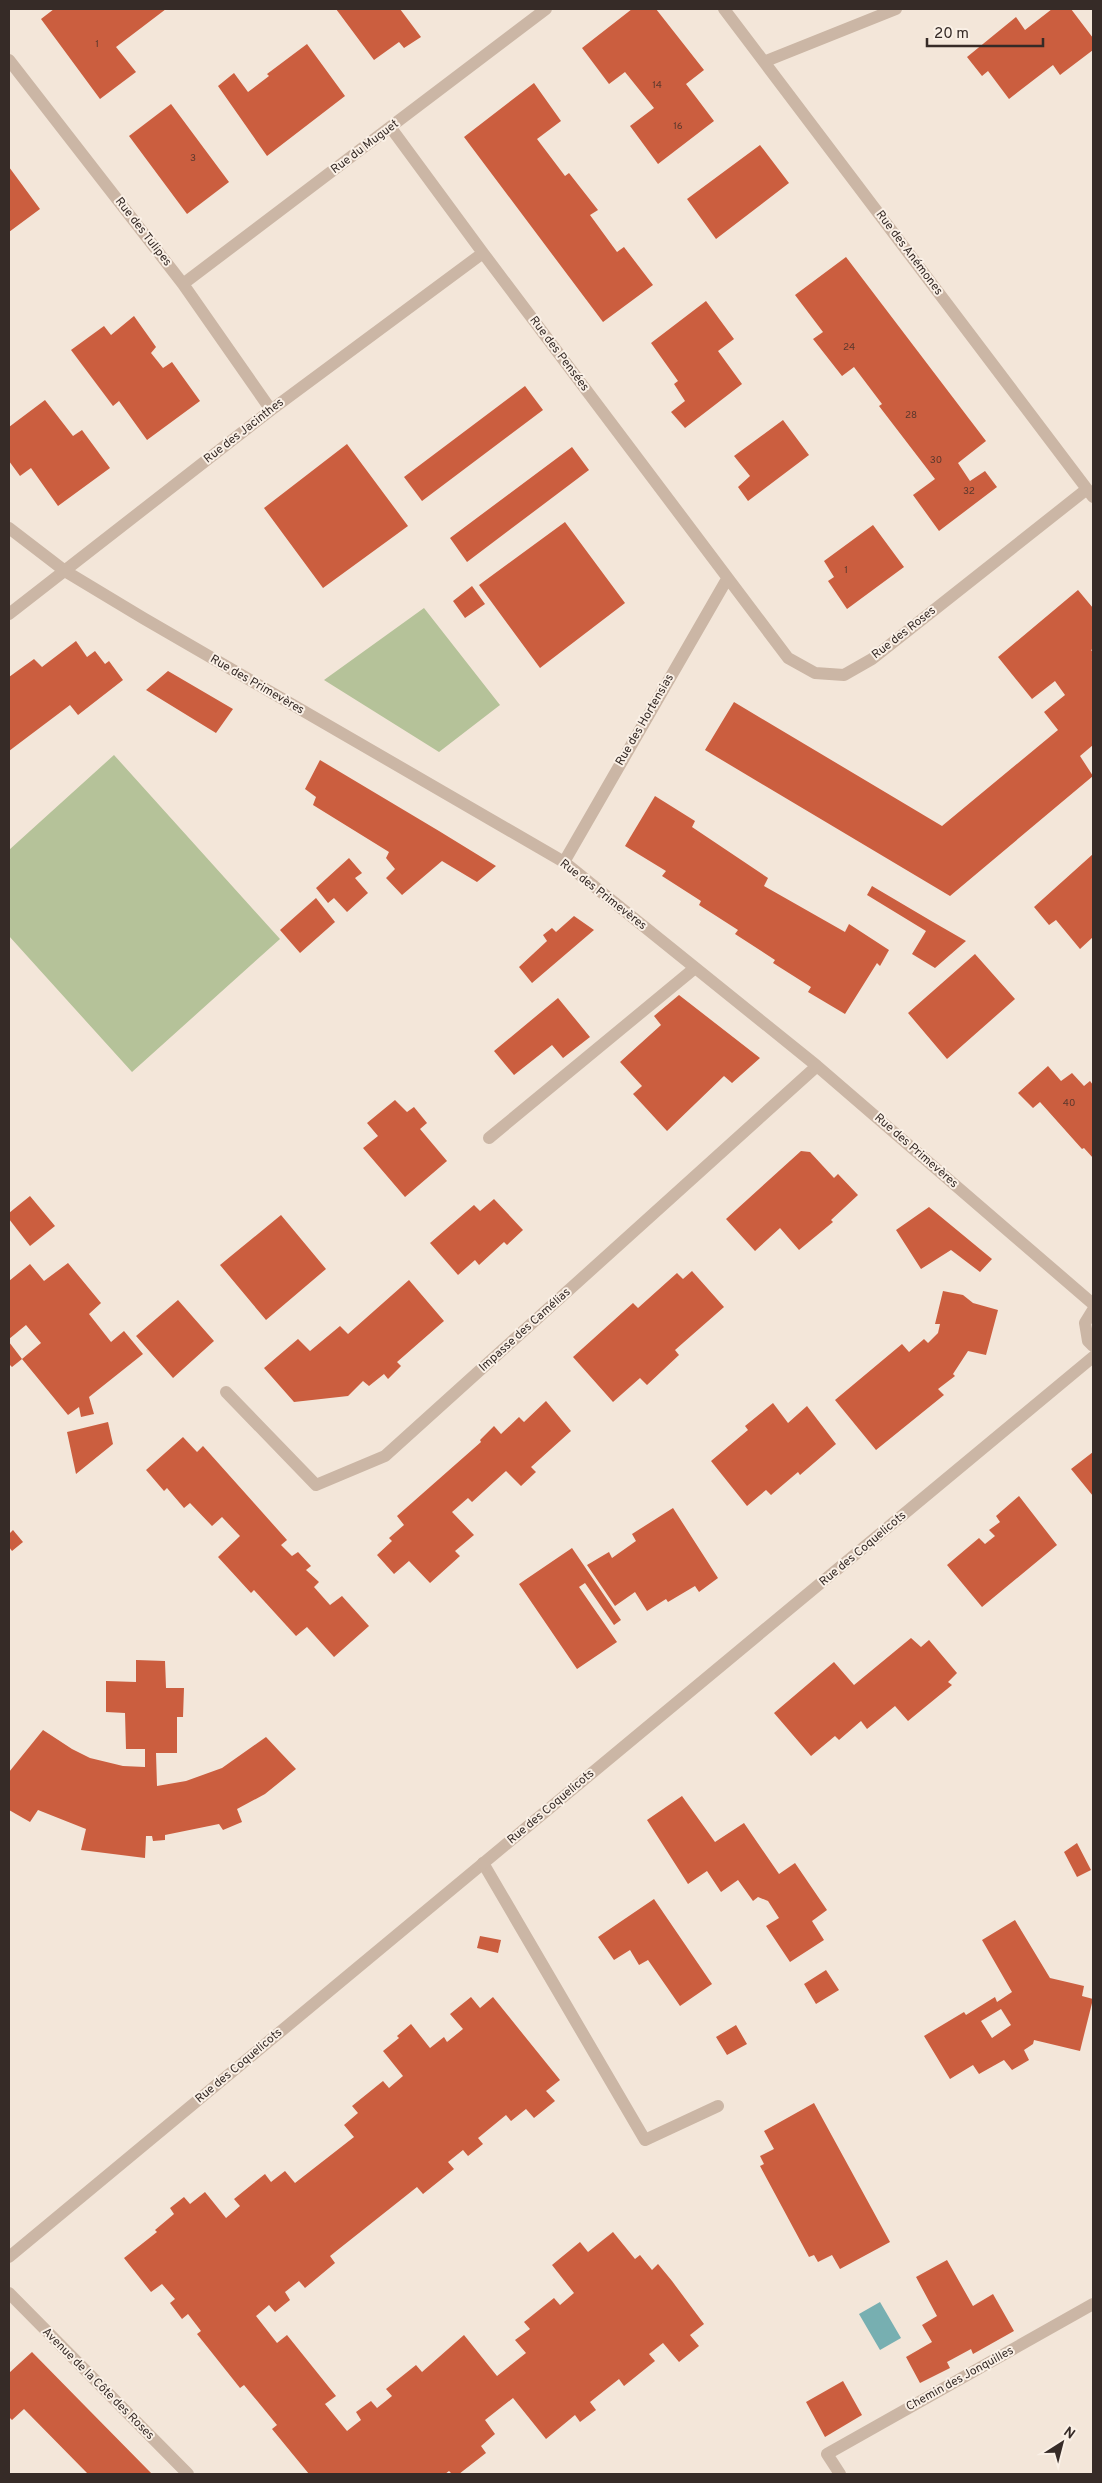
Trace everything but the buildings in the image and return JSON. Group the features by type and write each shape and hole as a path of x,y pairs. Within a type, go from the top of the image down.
{"street":[{"name":"Rue du Muguet","path":"183,284 392,128 546,9"},
{"name":"Rue des Anémones","path":"724,9 766,61 1090,493"},
{"path":"766,61 896,9"},
{"name":"Rue des Tulipes","path":"9,60 183,284 271,410"},
{"name":"Rue des Pensées","path":"392,128 483,253 727,578"},
{"name":"Rue des Jacinthes","path":"9,614 271,410 483,253"},
{"name":"Rue des Roses","path":"727,578 788,658 815,673 844,675 872,659 1090,493"},
{"name":"Rue des Primevères","path":"9,528 65,570 151,623 564,862 817,1066 1093,1304"},
{"name":"Rue des Hortensias","path":"564,862 727,578"},
{"path":"489,1138 695,968"},
{"name":"Impasse des Camélias","path":"226,1392 316,1485 385,1456 817,1066"},
{"path":"1093,1310 1085,1323 1088,1341 1093,1346"},
{"name":"Rue des Coquelicots","path":"9,2257 1093,1357"},
{"path":"484,1863 645,2140 718,2106"},
{"name":"Avenue de la Côte des Roses","path":"9,2293 188,2474"},
{"name":"Chemin des Jonquilles","path":"840,2474 827,2454 1093,2304"}],"green space":[{"path":"424,608 500,705 439,752 324,680"},
{"path":"114,755 280,939 132,1072 9,936 9,850"}],"water":[{"path":"880,2302 901,2338 880,2350 859,2314"}]}
